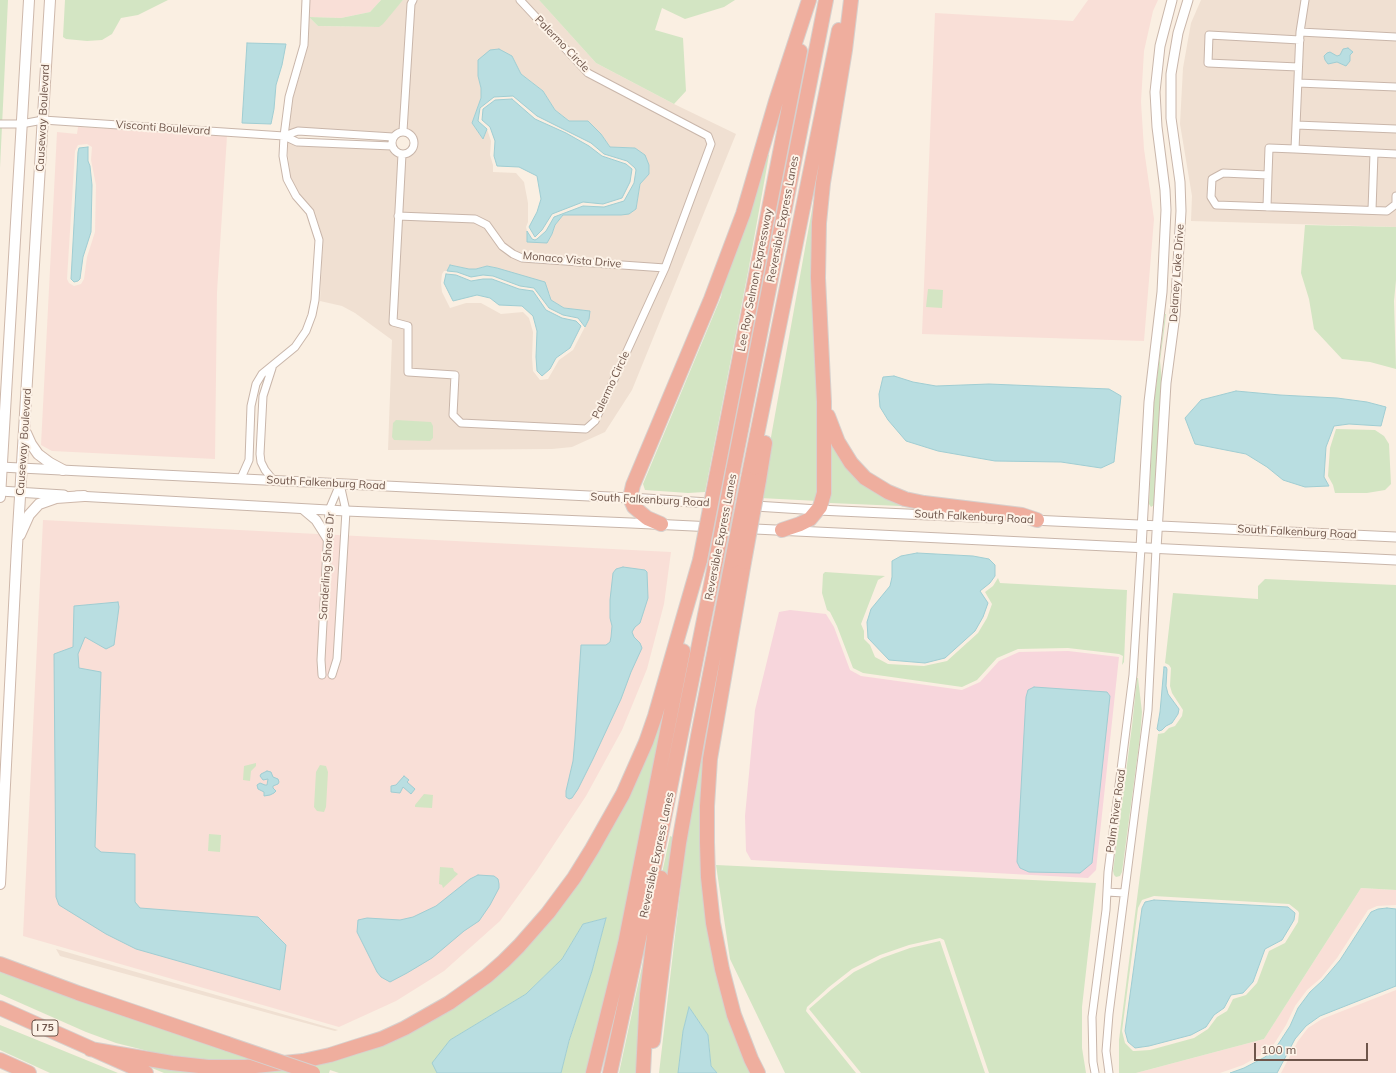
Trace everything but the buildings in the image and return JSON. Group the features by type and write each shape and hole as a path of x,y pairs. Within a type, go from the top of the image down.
{"highway":[{"name":"Lee Roy Selmon Expressway","path":"700,560 810,0"},
{"path":"661,524 647,518 634,507 630,498 635,478 710,299 743,214 776,101 810,0"},
{"name":"Reversible Express Lanes","path":"745,477 752,372 826,0"},
{"path":"643,1073 647,994 660,882 671,820 784,302 845,0"},
{"path":"782,530 805,522 818,510 823,501 825,489 824,402 818,278 819,222 823,183 845,50 850,0"},
{"path":"824,402 832,430 844,453 859,472 880,488 896,496 914,501 1022,515 1037,520"},
{"path":"90,1048 172,1063 208,1067 246,1067 303,1061 330,1055 381,1039 405,1028 449,1003 487,976 519,946 548,913 585,861 616,806 634,768 655,716 700,560"},
{"path":"593,1073 625,944 668,732 700,560"},
{"path":"650,1073 665,944 681,835 728,561"},
{"path":"728,561 706,806 708,877 713,923 722,969 734,1015 758,1073"},
{"name":"Reversible Express Lanes","path":"610,1073 652,878 728,561"},
{"path":"0,964 78,993 313,1073"},
{"name":"I 75","path":"0,1008 146,1073"},
{"path":"0,1060 29,1073"}],"main road":[{"name":"Causeway Boulevard","path":"0,496 29,0"},
{"name":"Causeway Boulevard","path":"0,884 20,492 50,0"},
{"path":"24,430 31,444 38,453 50,463 63,470"},
{"path":"17,546 29,515 39,504 56,498 84,496"}],"street":[{"path":"241,478 249,460 251,406 256,384 262,374 296,347 306,331 312,315 315,300 319,240 310,212 296,196 287,179 283,156 289,97 304,45 306,0"},
{"path":"403,131 411,4 413,0"},
{"name":"Palermo Circle","path":"402,154 393,322 408,326 408,372 455,375 453,414 461,423 586,429 595,421 665,268 711,144 708,136 588,73 520,0"},
{"name":"Delaney Lake Drive","path":"1141,548 1149,402 1162,292 1166,210 1165,190 1156,127 1155,92 1160,46 1172,0"},
{"name":"Delaney Lake Drive","path":"1156,549 1166,383 1175,315 1181,211 1180,182 1171,118 1171,74 1178,33 1188,0"},
{"path":"1295,149 1300,32 1305,0"},
{"path":"1300,32 1396,37"},
{"path":"1298,67 1208,63 1209,34 1300,40"},
{"path":"1298,83 1396,87"},
{"name":"Visconti Boulevard","path":"0,124 21,124 43,120 284,136 298,132 393,137"},
{"path":"1296,125 1396,129"},
{"path":"403,131 411,135 414,142 412,149 409,152 402,154 397,152 392,146 392,143 393,137 399,132 403,131"},
{"name":"Visconti Boulevard","path":"284,136 297,142 392,146"},
{"path":"1267,207 1269,148 1396,154"},
{"path":"1372,210 1374,153"},
{"path":"1268,175 1224,174 1212,179 1211,197 1216,205 1387,211 1396,204 1396,196"},
{"name":"Monaco Vista Drive","path":"398,216 475,219 487,225 502,246 513,254 522,258 665,268"},
{"path":"272,365 263,396 260,454 261,462 265,470 274,481"},
{"name":"South Falkenburg Road","path":"1,467 630,498 818,510 1396,537"},
{"name":"Sanderling Shores Dr","path":"322,675 321,660 329,510 340,484"},
{"name":"Sanderling Shores Dr","path":"332,675 337,659 346,511 340,484"},
{"name":"South Falkenburg Road","path":"0,491 346,511 661,524 1396,560"},
{"path":"303,508 316,520 328,539"},
{"name":"Palm River Road","path":"1095,1073 1093,1062 1092,1017 1108,872 1128,723 1133,675 1141,548"},
{"name":"Palm River Road","path":"1109,1073 1106,1051 1109,1014 1148,710 1156,549"},
{"path":"1107,892 1124,893"}],"shaded area":[{"path":"310,0 381,0 370,12 341,18 309,17"},
{"path":"403,0 539,0 596,63 674,104 736,134 632,390 605,432 572,447 552,449 388,450 392,340 355,313 342,306 320,301 323,239 315,212 299,194 291,178 288,156 288,142 297,146 390,150 394,155 402,158 408,157 415,152 418,141 413,132 404,128 397,129 391,133 298,128 289,130 293,98 308,46 309,17 318,26 378,27","holes":["512,56 521,74 543,91 555,110 569,121 588,121 601,134 610,147 635,148 649,173 640,184 636,209 621,215 563,215 555,225 547,242 527,242 526,227 528,222 528,203 524,182 516,173 493,172 493,165 490,155 491,141 487,129 483,139 472,123 481,98 481,88 478,76","450,265 469,269 487,266 497,268 518,275 550,294 550,300 564,308 589,311 589,319 573,350 559,360 548,379 540,380 533,371 533,332 529,318 523,312 501,314 481,303 466,303 450,308 442,292 441,283 442,274 444,271 447,271"]},
{"path":"1088,0 1158,0 1153,11 1144,51 1141,102 1144,149 1154,219 1144,341 922,334 935,13 1073,21"},
{"path":"1201,0 1396,0 1396,33 1376,32 1375,39 1396,41 1396,83 1373,82 1372,89 1396,91 1396,227 1191,221 1192,196 1180,124 1183,68 1191,23"},
{"path":"78,127 227,136 217,292 215,459 52,451 41,445 57,132 77,134","holes":["87,144 92,147 91,160 96,185 95,232 87,257 84,279 81,284 74,286 69,283 67,279 75,151 78,145"]},
{"path":"43,520 671,552 664,604 647,669 622,730 586,796 537,870 500,921 444,971 396,1001 339,1027 23,936"},
{"path":"790,610 826,614 834,627 850,670 861,676 962,690 980,682 999,661 1019,652 1068,651 1119,657 1096,870 1088,878 751,860 746,851 745,816 755,710 779,612"},
{"path":"1361,888 1396,890 1396,905 1377,906 1368,910 1337,958 1321,978 1307,990 1295,1006 1286,1025 1274,1044 1262,1054 1243,1065 1220,1073 1136,1073 1264,1039"},
{"path":"56,949 338,1030 335,1031 60,956"},
{"path":"1396,990 1396,1073 1281,1073 1298,1041 1308,1028 1322,1019"}],"green space":[{"path":"0,0 8,0 0,168"},
{"path":"65,0 168,0 138,15 121,18 112,34 102,40 87,41 66,39 63,37"},
{"path":"381,0 403,0 379,27 318,26 309,17 341,18 370,12"},
{"path":"539,0 735,0 724,7 685,19 662,8 655,30 683,38 686,91 674,104 596,63"},
{"path":"767,154 769,155 748,272 705,492 688,493 645,490 643,484 721,297 724,282"},
{"path":"815,193 819,393 818,501 760,498"},
{"path":"1305,225 1396,227 1396,280 1394,301 1396,369 1370,362 1342,359 1314,329 1309,299 1301,273"},
{"path":"928,289 943,290 942,308 926,307"},
{"path":"1165,314 1160,361 1162,382 1154,505 1151,507 1149,504 1154,403"},
{"path":"396,420 431,422 433,426 433,438 430,441 394,440 392,437 393,423"},
{"path":"1336,429 1375,430 1384,436 1389,444 1391,484 1385,490 1367,493 1335,493 1328,476 1330,448"},
{"path":"830,431 845,460 924,507 830,503 828,501"},
{"path":"825,572 885,576 878,580 861,624 864,631 864,639 870,645 875,657 888,664 924,666 947,661 978,633 987,618 992,604 985,592 993,586 998,578 1000,583 1127,590 1124,662 1122,665 1123,656 1119,654 1068,648 1018,649 997,658 977,680 962,687 863,673 853,668 837,626 830,612 827,610 822,593 823,574"},
{"path":"1265,579 1396,585 1396,890 1361,888 1264,1039 1136,1073 1119,1073 1119,1040 1158,734 1164,733 1169,728 1175,726 1182,716 1183,710 1172,693 1170,686 1171,668 1165,663 1173,593 1258,599 1258,586","holes":["1154,896 1289,904 1299,913 1298,922 1285,943 1269,951 1257,983 1246,995 1233,999 1227,1011 1217,1017 1208,1029 1194,1038 1150,1050 1133,1051 1125,1043 1122,1031 1138,908 1142,900"]},
{"path":"1137,678 1142,712 1140,737 1122,872 1120,876 1116,877 1113,871"},
{"path":"660,720 662,720 659,737 618,950 587,1073 561,1073 569,1042 592,971 606,918 583,924 562,959 526,994 450,1040 433,1063 437,1073 339,1073 330,1070 329,1073 235,1073 356,1054 526,948"},
{"path":"706,728 711,729 705,878 754,1073 717,1073 711,1066 708,1035 689,1007 683,1031 678,1073 659,1073 685,850"},
{"path":"256,763 256,766 251,771 250,781 243,780 244,766"},
{"path":"320,765 326,766 328,772 326,807 324,812 317,811 314,807 316,772"},
{"path":"424,794 433,795 432,808 415,807"},
{"path":"209,834 221,835 220,852 208,851"},
{"path":"670,836 675,838 642,1073 619,1073"},
{"path":"716,865 1096,883 1082,1007 1082,1048 1086,1073 989,1073 944,940 940,938 909,945 880,955 852,969 807,1007 806,1011 856,1073 785,1073 730,959"},
{"path":"440,867 453,868 458,874 443,888 442,885 439,884"},
{"path":"940,941 985,1073 861,1073 809,1009 854,972 882,958 910,948"},
{"path":"0,972 252,1059 216,1060 179,1057 116,1043 86,1032 0,994"},
{"path":"0,1025 118,1073 50,1073 0,1050"},
{"path":"147,1066 221,1073 164,1073"}],"water":[{"path":"247,43 286,44 276,85 271,124 242,123"},
{"path":"1348,48 1353,52 1350,55 1350,61 1346,66 1337,62 1328,64 1325,60 1324,56 1327,53 1330,52 1337,56 1340,55 1343,49"},
{"path":"499,49 512,56 521,74 543,91 555,110 569,121 588,121 601,134 610,147 635,148 645,155 649,165 649,174 640,184 636,209 629,214 621,215 563,215 555,225 547,243 527,242 527,231 532,239 537,239 546,231 554,217 583,206 604,207 624,201 634,183 636,170 627,161 604,154 591,143 537,116 513,96 494,97 480,108 478,121 487,129 483,139 472,123 481,98 481,88 478,76 478,60 490,50"},
{"path":"512,99 535,119 566,133 589,146 602,156 626,164 632,169 630,182 622,198 603,204 583,202 552,214 542,230 535,237 529,227 537,212 541,199 537,176 519,167 497,166 494,156 495,141 490,127 482,120 483,109 495,100"},
{"path":"88,147 88,161 92,185 91,232 83,257 80,279 74,282 71,279 78,152 79,148"},
{"path":"450,265 469,269 487,266 545,282 551,300 564,308 590,311 589,319 585,327 578,318 563,315 549,308 534,288 520,286 493,276 483,275 471,277 457,272 447,271"},
{"path":"446,274 456,275 471,281 492,279 519,289 533,291 546,310 562,318 576,321 581,326 570,348 556,358 550,369 542,376 537,371 537,331 533,316 522,306 499,305 490,298 477,295 453,301 444,283"},
{"path":"894,376 913,382 936,386 989,384 1109,389 1121,396 1114,462 1101,468 1061,462 995,461 938,451 906,441 888,420 880,407 879,394 883,377"},
{"path":"1236,391 1337,398 1367,402 1386,407 1381,426 1349,424 1334,426 1326,447 1324,477 1329,486 1305,487 1283,480 1267,467 1246,454 1195,444 1185,418 1201,400"},
{"path":"917,553 973,556 989,559 995,565 995,576 990,583 980,591 988,603 983,617 975,631 945,658 925,663 889,660 868,638 867,622 871,609 890,586 892,577 892,561 901,556"},
{"path":"623,567 645,570 647,572 648,598 640,623 632,632 642,648 621,699 593,759 578,789 572,798 569,799 566,797 566,791 573,761 581,645 606,645 610,642 612,626 610,618 610,600 613,573 616,569"},
{"path":"118,602 119,607 114,645 106,649 85,637 78,654 79,668 101,672 95,847 101,852 135,854 135,902 140,908 258,917 286,945 280,990 136,949 106,934 59,905 56,897 54,654 73,647 74,606"},
{"path":"1164,667 1167,669 1166,686 1168,694 1179,709 1178,714 1172,723 1159,731 1157,729"},
{"path":"1034,687 1107,692 1110,696 1092,863 1080,873 1029,872 1020,868 1017,862 1026,697 1028,690"},
{"path":"267,771 271,772 273,777 278,779 279,782 273,786 276,791 274,793 264,796 264,792 258,789 257,785 260,783 267,785 268,779 263,780 260,776"},
{"path":"404,776 409,780 407,782 415,789 411,794 403,787 400,793 391,792 391,786 396,785"},
{"path":"478,875 494,876 498,879 499,884 499,888 490,905 479,921 464,931 432,958 407,973 390,982 381,977 357,932 358,920 367,918 400,920 413,917 436,906 470,879"},
{"path":"1154,900 1288,907 1295,913 1294,920 1282,940 1265,949 1253,982 1243,993 1231,995 1224,1008 1214,1015 1206,1027 1191,1035 1149,1046 1135,1048 1128,1042 1125,1031 1142,908 1145,902"},
{"path":"1378,909 1396,909 1396,986 1320,1016 1306,1026 1295,1039 1277,1073 1230,1073 1244,1068 1265,1057 1277,1046 1290,1026 1298,1008 1310,992 1323,980 1340,960 1371,912"},
{"path":"606,918 592,971 569,1041 561,1073 437,1073 432,1063 450,1040 526,994 562,959 583,924"},
{"path":"689,1007 708,1035 711,1066 717,1073 678,1073 683,1031"}]}
